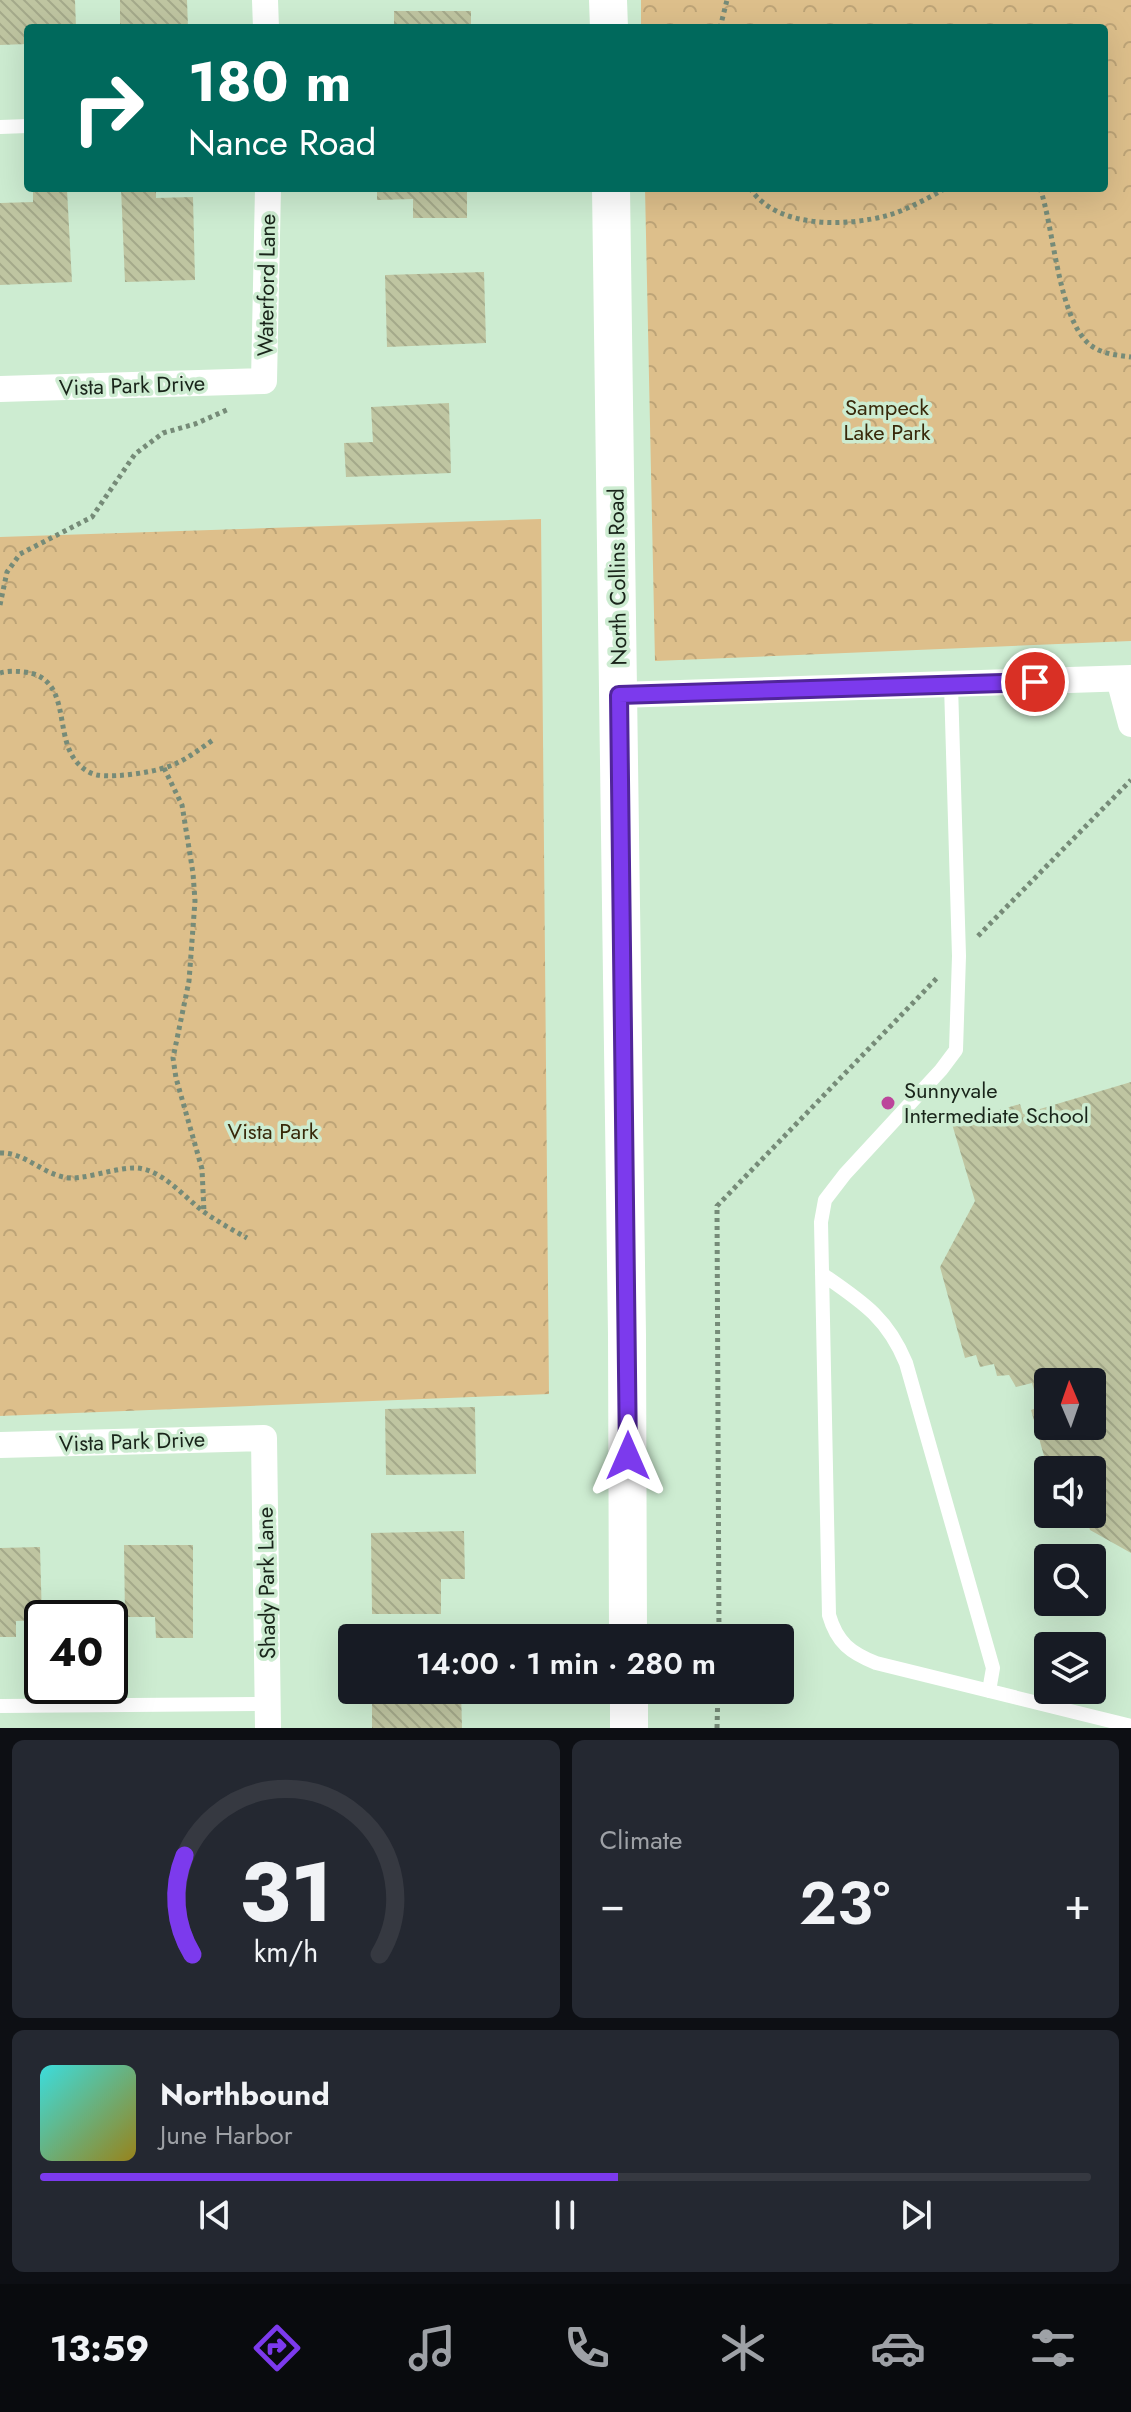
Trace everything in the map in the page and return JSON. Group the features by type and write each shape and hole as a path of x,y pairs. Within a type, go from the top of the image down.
{"street":[{"path":"265,0 266,24"},
{"path":"608,0 609,24"},
{"name":"Waterford Lane","path":"264,381 268,192"},
{"name":"North Collins Road","path":"611,192 628,1624"},
{"name":"Vista Park Drive","path":"0,389 264,381"},
{"path":"619,695 1125,678 1131,724"},
{"name":"Vista Park Drive","path":"0,1445 264,1438"},
{"name":"Shady Park Lane","path":"264,1438 268,1716"},
{"path":"629,1704 629,1728"}],"lane":[{"path":"0,127 24,126"},
{"path":"951,685 959,956 956,1050 845,1174 825,1200 821,1222 829,1602 834,1631 849,1650 876,1663 1131,1726"},
{"path":"822,1274 868,1306 885,1324 906,1363 993,1668 989,1691"},
{"path":"0,1706 268,1716"}],"path":[{"path":"721,24 727,0"},
{"path":"752,192 757,200 781,214 806,222 864,220 891,215 938,192"},
{"path":"1041,192 1068,306 1077,328 1090,344 1106,353 1131,357"},
{"path":"0,605 7,572 20,554 92,517 135,454 163,433 226,412 264,381"},
{"path":"0,660 1,672 31,673 52,688 73,757 86,771 113,775 164,768 213,740"},
{"path":"164,768 182,805 193,873 195,901 189,981 173,1058 202,1169 204,1212"},
{"path":"0,1153 12,1153 66,1178 117,1168 143,1168 170,1183 204,1212 247,1238"},
{"path":"717,1728 718,1704"}],"green space":[{"name":"Sampeck Lake Park","path":"641,0 1131,0 1131,641 655,661 645,192 1108,192 1108,24 641,24"},
{"name":"Vista Park","path":"541,519 549,1394 0,1416 0,537"}],"building":[{"path":"0,0 75,0 76,24 24,24 24,44 0,45"},
{"path":"120,0 187,0 188,24 120,24"},
{"path":"394,11 471,11 471,24 394,24"},
{"path":"33,192 67,192 72,282 0,285 0,203 33,202"},
{"path":"121,192 156,192 156,198 193,197 195,280 125,282"},
{"path":"377,192 467,192 467,218 413,218 413,199 377,200"},
{"path":"484,272 486,343 387,347 385,275"},
{"path":"449,403 451,473 346,477 344,443 373,442 371,407"},
{"path":"1131,1082 1131,1553 1089,1528 1106,1528 1106,1456 1044,1456 1040,1440 1106,1440 1106,1368 1034,1368 1034,1390 1032,1383 1016,1387 1009,1375 997,1376 994,1364 980,1367 976,1355 965,1358 940,1267 975,1201 952,1124 1020,1104 1023,1114"},
{"path":"475,1407 476,1474 386,1475 385,1409"},
{"path":"464,1531 465,1579 441,1579 441,1614 372,1614 371,1533"},
{"path":"124,1545 193,1545 193,1638 156,1638 155,1617 128,1617 128,1600 125,1600"},
{"path":"40,1547 41,1600 24,1600 24,1621 16,1621 16,1637 0,1637 0,1548"},
{"path":"372,1704 461,1704 462,1728 372,1728"}],"place":[{"name":"Sunnyvale Intermediate School","path":"888,1103"}],"route":[{"path":"628,1456 619,695 1035,682"}]}
